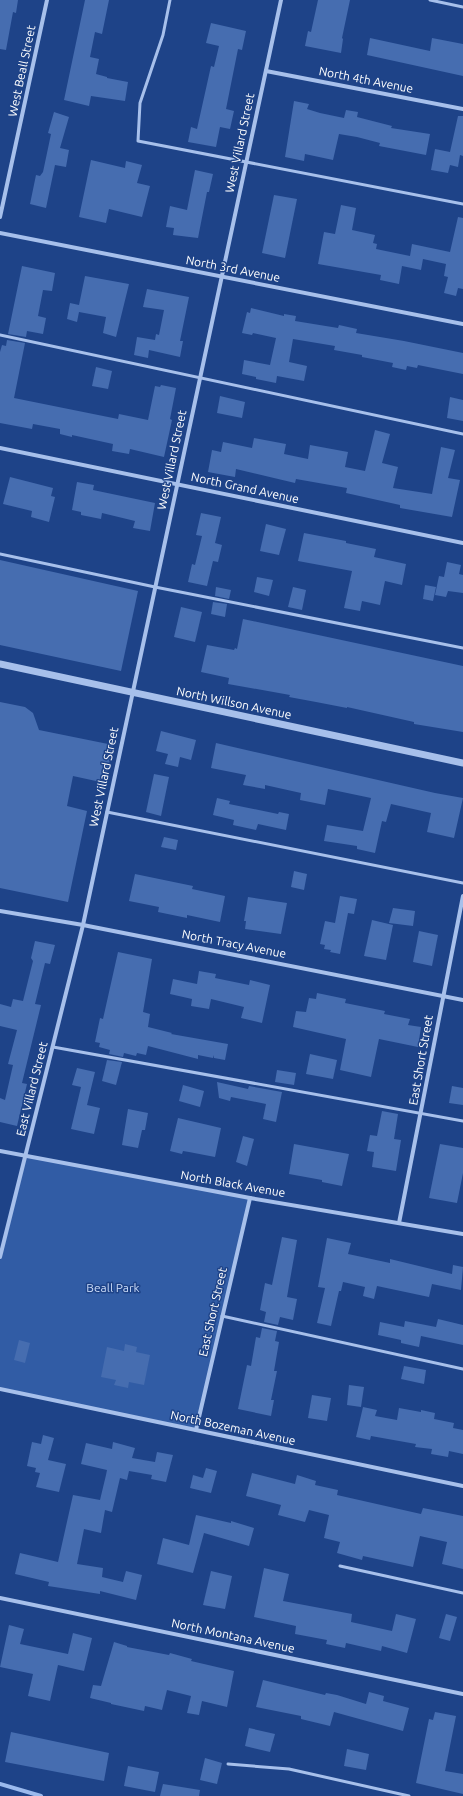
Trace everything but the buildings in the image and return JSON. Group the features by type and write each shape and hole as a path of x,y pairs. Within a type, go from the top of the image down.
{"street":[{"name":"West Beall Street","path":"0,217 47,0"},
{"name":"West Villard Street","path":"83,925 281,0"},
{"name":"North 4th Avenue","path":"266,71 463,109"},
{"name":"North 3rd Avenue","path":"0,233 463,324"},
{"name":"North Grand Avenue","path":"0,448 463,543"},
{"name":"North Willson Avenue","path":"0,664 463,763"},
{"name":"East Short Street","path":"399,1223 463,896"},
{"name":"North Tracy Avenue","path":"0,911 83,925 463,1000"},
{"name":"East Villard Street","path":"0,1257 83,925"},
{"name":"North Black Avenue","path":"0,1151 250,1198 463,1234"},
{"name":"East Short Street","path":"196,1430 250,1198"},
{"name":"North Bozeman Avenue","path":"0,1389 463,1486"},
{"name":"North Montana Avenue","path":"0,1598 463,1694"}],"lane":[{"path":"170,0 163,35 140,103 138,141 463,204"},
{"path":"430,0 463,6"},
{"path":"0,335 463,434"},
{"path":"0,554 155,587 463,648"},
{"path":"107,812 463,883"},
{"path":"53,1048 463,1121"},
{"path":"222,1316 463,1369"},
{"path":"340,1566 463,1594"},
{"path":"228,1764 289,1769 408,1796"}],"green space":[{"name":"Beall Park","path":"26,1156 250,1198 196,1430 0,1389 0,1260"}],"waterway":[{"path":"0,1784 41,1796"}]}
